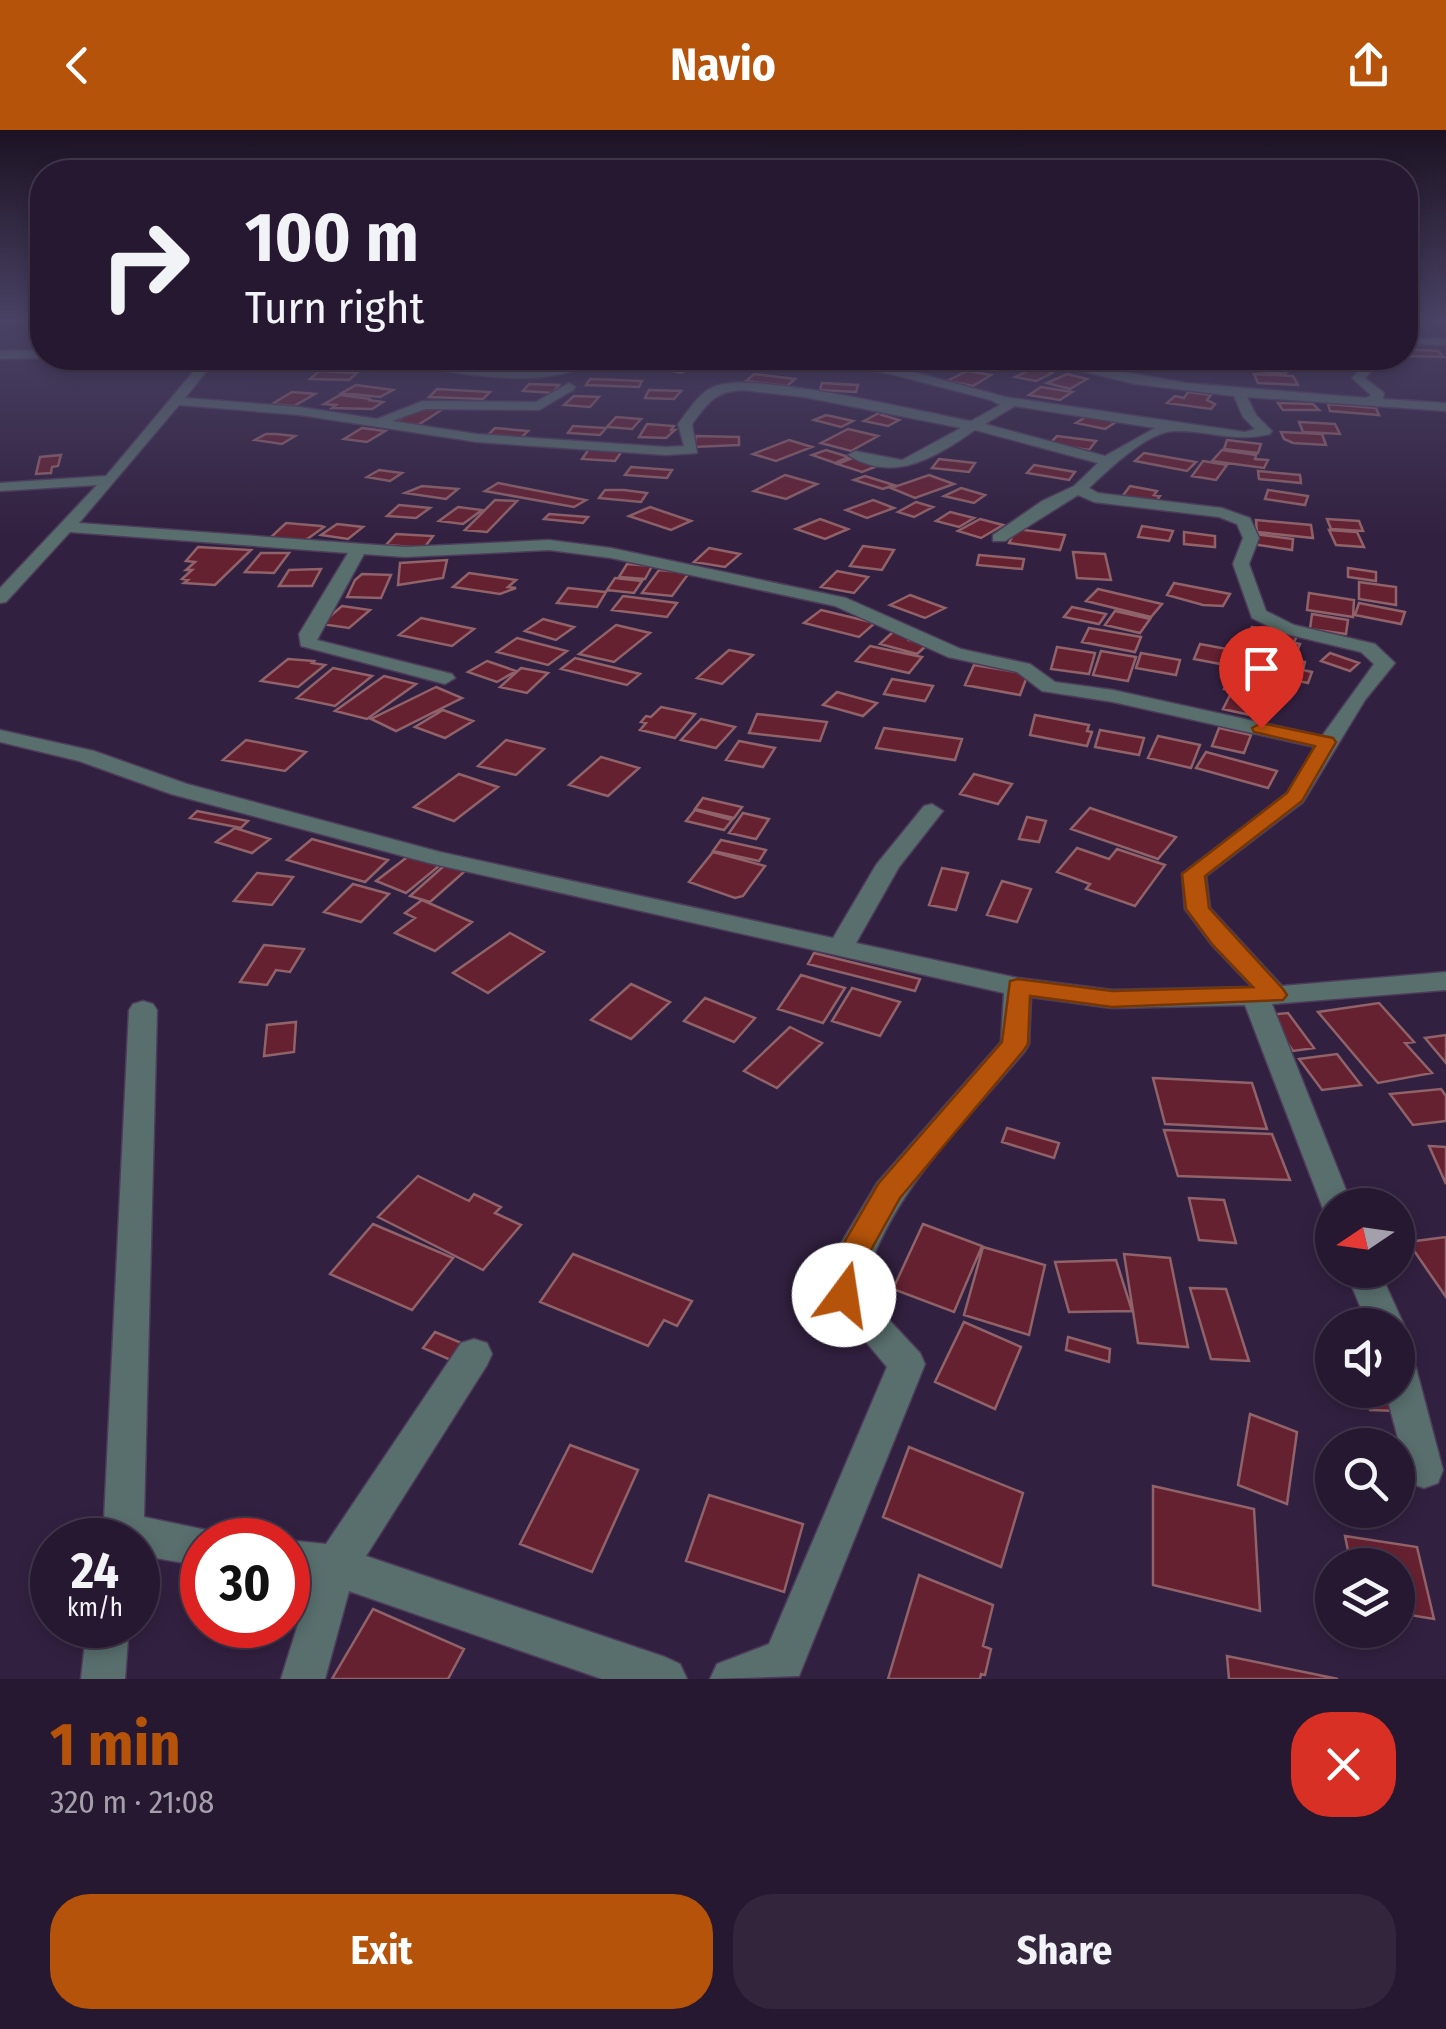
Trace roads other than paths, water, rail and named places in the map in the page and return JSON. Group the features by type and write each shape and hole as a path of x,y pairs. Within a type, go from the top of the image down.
{"street":[{"path":"0,598 110,480 180,393"},
{"path":"373,421 393,418 424,405 539,406 559,393"},
{"path":"173,401 300,411 477,438 692,450 685,424 711,393"},
{"path":"805,393 972,426 1108,460"},
{"path":"978,393 1167,426 1245,436 1265,431 1250,417 1239,394"},
{"path":"1234,393 1446,407"},
{"path":"1371,400 1379,396 1377,393"},
{"path":"855,454 902,464 925,456 1009,406 1006,401"},
{"path":"999,538 1024,522 1036,508 1080,489 1108,460 1137,441 1159,435 1167,426"},
{"path":"0,487 110,480"},
{"path":"1080,489 1094,496 1222,513 1244,522 1251,538 1241,564 1258,614 1288,630 1368,648 1385,663 1326,742 1295,797 1194,874 1198,909 1265,995 1330,1188"},
{"path":"67,527 406,552 548,544 772,584 840,602 955,653 1024,668 1049,688 1112,696 1326,742"},
{"path":"359,549 308,634 308,642 445,678"},
{"path":"0,736 86,756 179,789 437,858 1018,986 1112,999 1265,995 1446,980"},
{"path":"842,945 888,865 932,811"},
{"path":"732,1679 784,1661 907,1364 844,1295 857,1246 868,1233 888,1192 1015,1044 1018,986"},
{"path":"125,1518 144,1010"},
{"path":"303,1679 336,1566 474,1354"},
{"path":"1408,1408 1424,1470"},
{"path":"310,1562 336,1566 665,1679"},
{"path":"103,1679 106,1648"}]}
